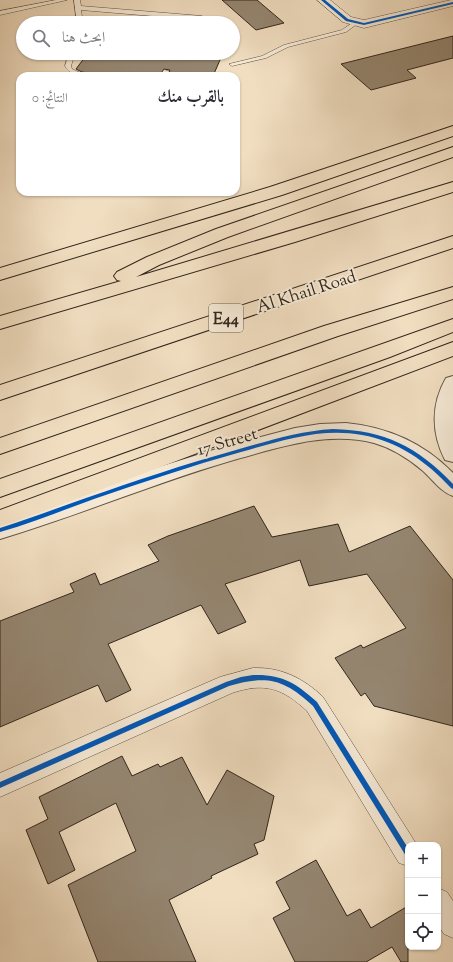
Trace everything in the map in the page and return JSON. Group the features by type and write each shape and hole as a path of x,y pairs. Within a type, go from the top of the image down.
{"highway":[{"path":"0,274 261,195 453,131"},
{"path":"87,297 119,278 187,246 453,152"},
{"path":"0,323 289,238 453,187"},
{"name":"Al Khail Road","path":"0,393 453,242"},
{"path":"0,446 331,331 453,293"},
{"path":"0,488 376,354 453,325"},
{"path":"0,519 453,349"}],"street":[{"path":"323,0 347,20 373,23 453,3"},
{"path":"453,383 448,393 444,416 444,428 453,454"},
{"name":"17 Street","path":"0,530 170,472 312,432 341,431 365,433 399,444 430,463 453,487"},
{"path":"0,785 228,684 246,678 265,677 284,681 301,690 315,704 405,849"},
{"path":"441,907 453,925"}],"lane":[{"path":"0,13 64,0"},
{"path":"77,0 80,16"},
{"path":"79,8 177,16"},
{"path":"232,64 264,57 286,46 344,31 355,22"},
{"path":"70,60 68,66 70,70 75,72"}],"building":[{"path":"222,0 257,0 284,23 256,30"},
{"path":"453,36 453,58 407,70 416,78 371,90 341,64"},
{"path":"83,60 220,60 215,72 169,72 170,70 164,69 162,72 82,72 76,69"},
{"path":"254,506 272,537 338,524 349,552 410,526 453,580 453,726 374,706 365,693 361,696 335,658 361,645 363,648 406,628 367,574 309,586 300,560 225,584 246,622 218,634 201,605 108,644 131,690 106,702 98,685 0,727 0,621 74,592 70,584 95,573 100,585 159,561 148,545 168,536"},
{"path":"122,756 132,776 158,764 160,767 182,757 207,805 227,770 274,796 264,840 254,844 258,854 211,876 212,878 169,900 196,962 98,962 68,885 136,851 116,803 59,832 75,870 48,884 26,830 48,819 39,797"},
{"path":"316,860 347,916 360,909 371,928 405,908 405,950 408,950 408,962 401,962 392,947 366,962 295,962 273,918 290,909 276,882"}],"cycle path":[{"path":"323,0 347,20 364,24 453,3"},
{"path":"0,530 36,519 83,501 169,472 207,460 307,433 346,431 377,436 391,441 405,448 431,465 453,487"},
{"path":"0,785 228,684 241,680 264,677 285,682 305,695 315,704 405,849"}]}
